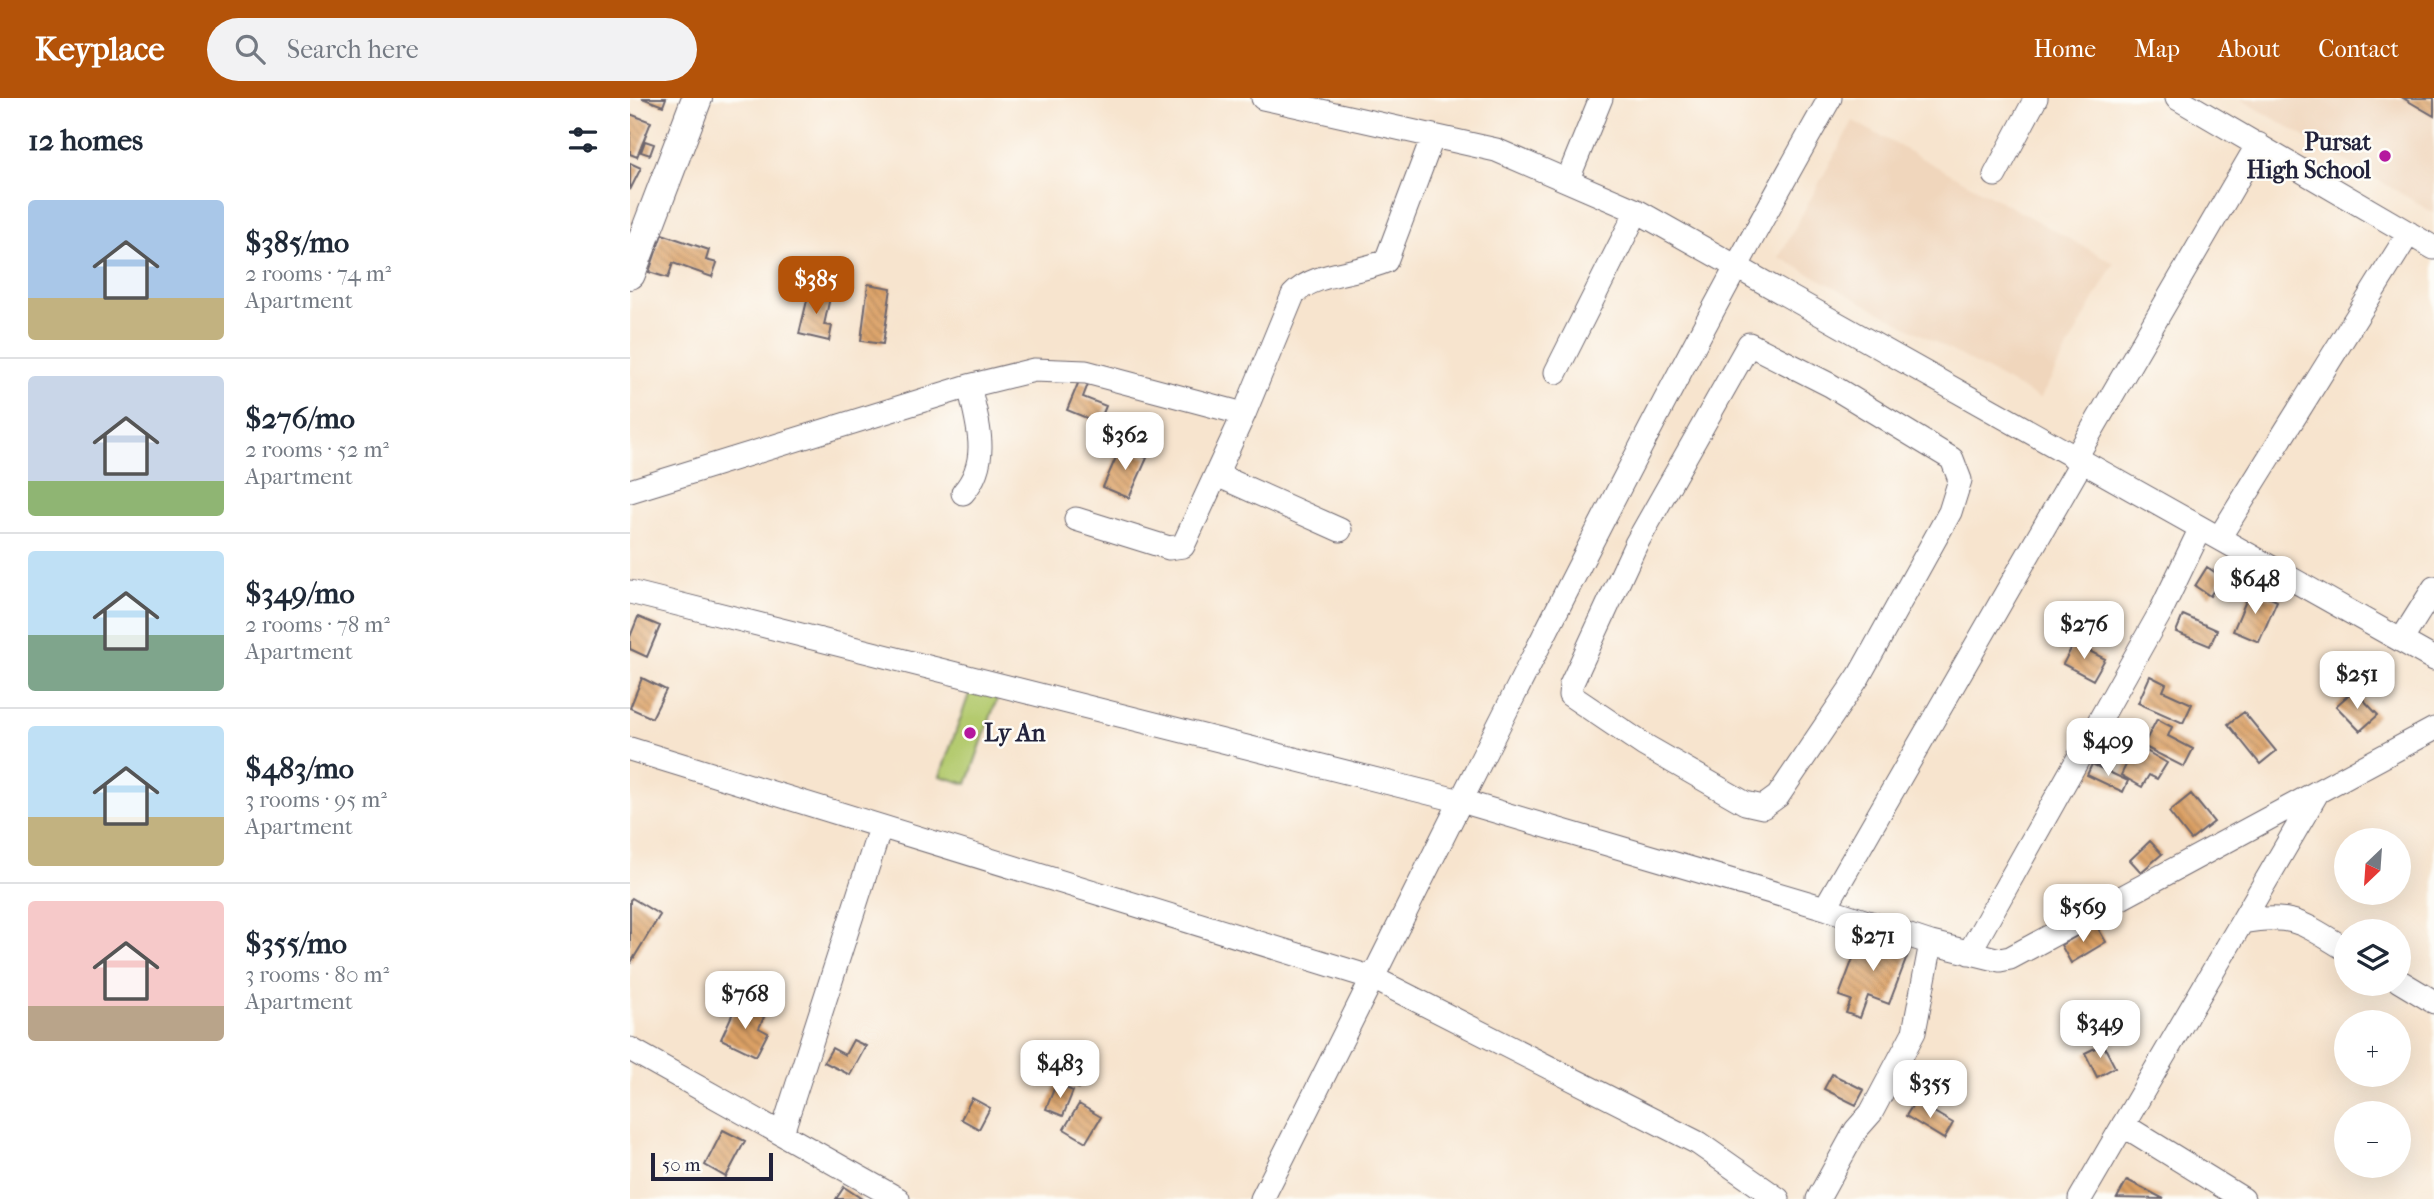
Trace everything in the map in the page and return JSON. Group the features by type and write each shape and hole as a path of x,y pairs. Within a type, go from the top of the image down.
{"main road":[{"path":"630,274 697,98"}],"street":[{"path":"1263,98 1313,104 1496,150 1637,211 2434,659"},
{"path":"1568,179 1601,98"},
{"path":"1262,1199 1461,801 1735,265 1830,98"},
{"path":"1995,175 2036,98"},
{"path":"2177,98 2434,248"},
{"path":"1076,519 1169,548 1183,546 1244,414 1293,295 1304,284 1367,269 1386,261 1433,136"},
{"path":"1825,908 2258,144"},
{"path":"1556,372 1637,211"},
{"path":"1969,953 2160,613 2409,233"},
{"path":"1749,344 1830,385 1952,459 1958,470 1960,489 1950,512 1859,676 1778,796 1763,807 1745,803 1644,745 1570,695 1571,685 1636,544 1749,344"},
{"path":"630,491 969,386 1034,370 1086,372 1244,414"},
{"path":"963,493 972,483 981,454 981,437 969,386"},
{"path":"1217,475 1340,530"},
{"path":"1603,525 1636,544"},
{"path":"2402,639 2434,587"},
{"path":"630,592 1461,801 1825,908 1931,943 2000,960 2010,958 2434,729"},
{"path":"630,749 1373,978 1698,1143 1778,1199"},
{"path":"2080,1199 2316,795"},
{"path":"782,1133 880,828"},
{"path":"2242,922 2278,916 2302,923 2334,942"},
{"path":"1818,1199 1856,1130 1871,1114 1914,1032 1931,943"},
{"path":"2411,988 2434,1002"},
{"path":"630,1049 898,1199"},
{"path":"2123,1125 2243,1199"}],"shaded area":[{"name":"Pursat High School","path":"2239,98 2434,98 2434,213"},
{"path":"1853,121 2114,263 2040,399 1779,257"}],"green space":[{"name":"Ly An","path":"973,683 1000,690 967,784 940,776"}],"building":[{"path":"642,98 666,98 663,106"},
{"path":"2403,98 2434,98 2434,116"},
{"path":"630,114 651,122 637,157 630,154"},
{"path":"645,141 654,144 650,155 641,152"},
{"path":"630,163 641,168 630,190"},
{"path":"662,234 709,250 706,260 717,263 712,277 673,263 668,278 649,272"},
{"path":"868,284 891,288 883,344 861,341"},
{"path":"810,288 831,293 824,325 832,326 829,341 799,334"},
{"path":"1079,381 1088,384 1083,397 1106,406 1099,423 1067,410"},
{"path":"1121,446 1147,458 1129,498 1103,487"},
{"path":"2207,567 2222,577 2210,596 2195,586"},
{"path":"2251,589 2277,601 2259,642 2233,631"},
{"path":"2183,615 2217,630 2210,646 2176,632"},
{"path":"638,617 660,626 647,657 630,649 630,637"},
{"path":"2074,643 2105,659 2093,680 2063,664"},
{"path":"2150,676 2166,684 2163,691 2192,704 2183,723 2138,703"},
{"path":"642,678 666,690 652,718 630,708"},
{"path":"2354,690 2378,715 2360,731 2336,706"},
{"path":"2244,712 2276,751 2260,764 2228,724"},
{"path":"2157,719 2172,727 2168,736 2193,749 2184,767 2143,746"},
{"path":"2136,745 2167,763 2157,779 2149,775 2142,787 2121,775"},
{"path":"2092,764 2128,781 2123,792 2087,775"},
{"path":"2191,794 2214,822 2191,840 2169,812"},
{"path":"2150,841 2162,854 2141,872 2130,860"},
{"path":"632,898 660,915 630,964 630,900"},
{"path":"2096,925 2106,942 2071,963 2061,945"},
{"path":"1863,932 1910,949 1889,1004 1868,996 1860,1018 1846,1013 1851,1000 1839,996"},
{"path":"737,1004 764,1017 759,1028 768,1033 756,1056 721,1039"},
{"path":"853,1040 866,1046 850,1075 824,1062 832,1048 845,1055"},
{"path":"2103,1044 2115,1067 2097,1077 2085,1053"},
{"path":"1076,1051 1093,1061 1078,1088 1061,1078"},
{"path":"1832,1074 1864,1090 1856,1105 1824,1089"},
{"path":"1056,1084 1073,1091 1063,1116 1046,1109"},
{"path":"972,1098 990,1108 979,1129 961,1119"},
{"path":"1915,1101 1953,1123 1944,1139 1906,1116"},
{"path":"1079,1104 1101,1117 1086,1142 1064,1129"},
{"path":"723,1130 745,1141 726,1177 705,1165"},
{"path":"2127,1180 2164,1199 2117,1198"},
{"path":"844,1187 862,1199 836,1199"}],"place":[{"name":"Pursat High School","path":"2385,156"},
{"name":"Ly An","path":"970,733"}]}
